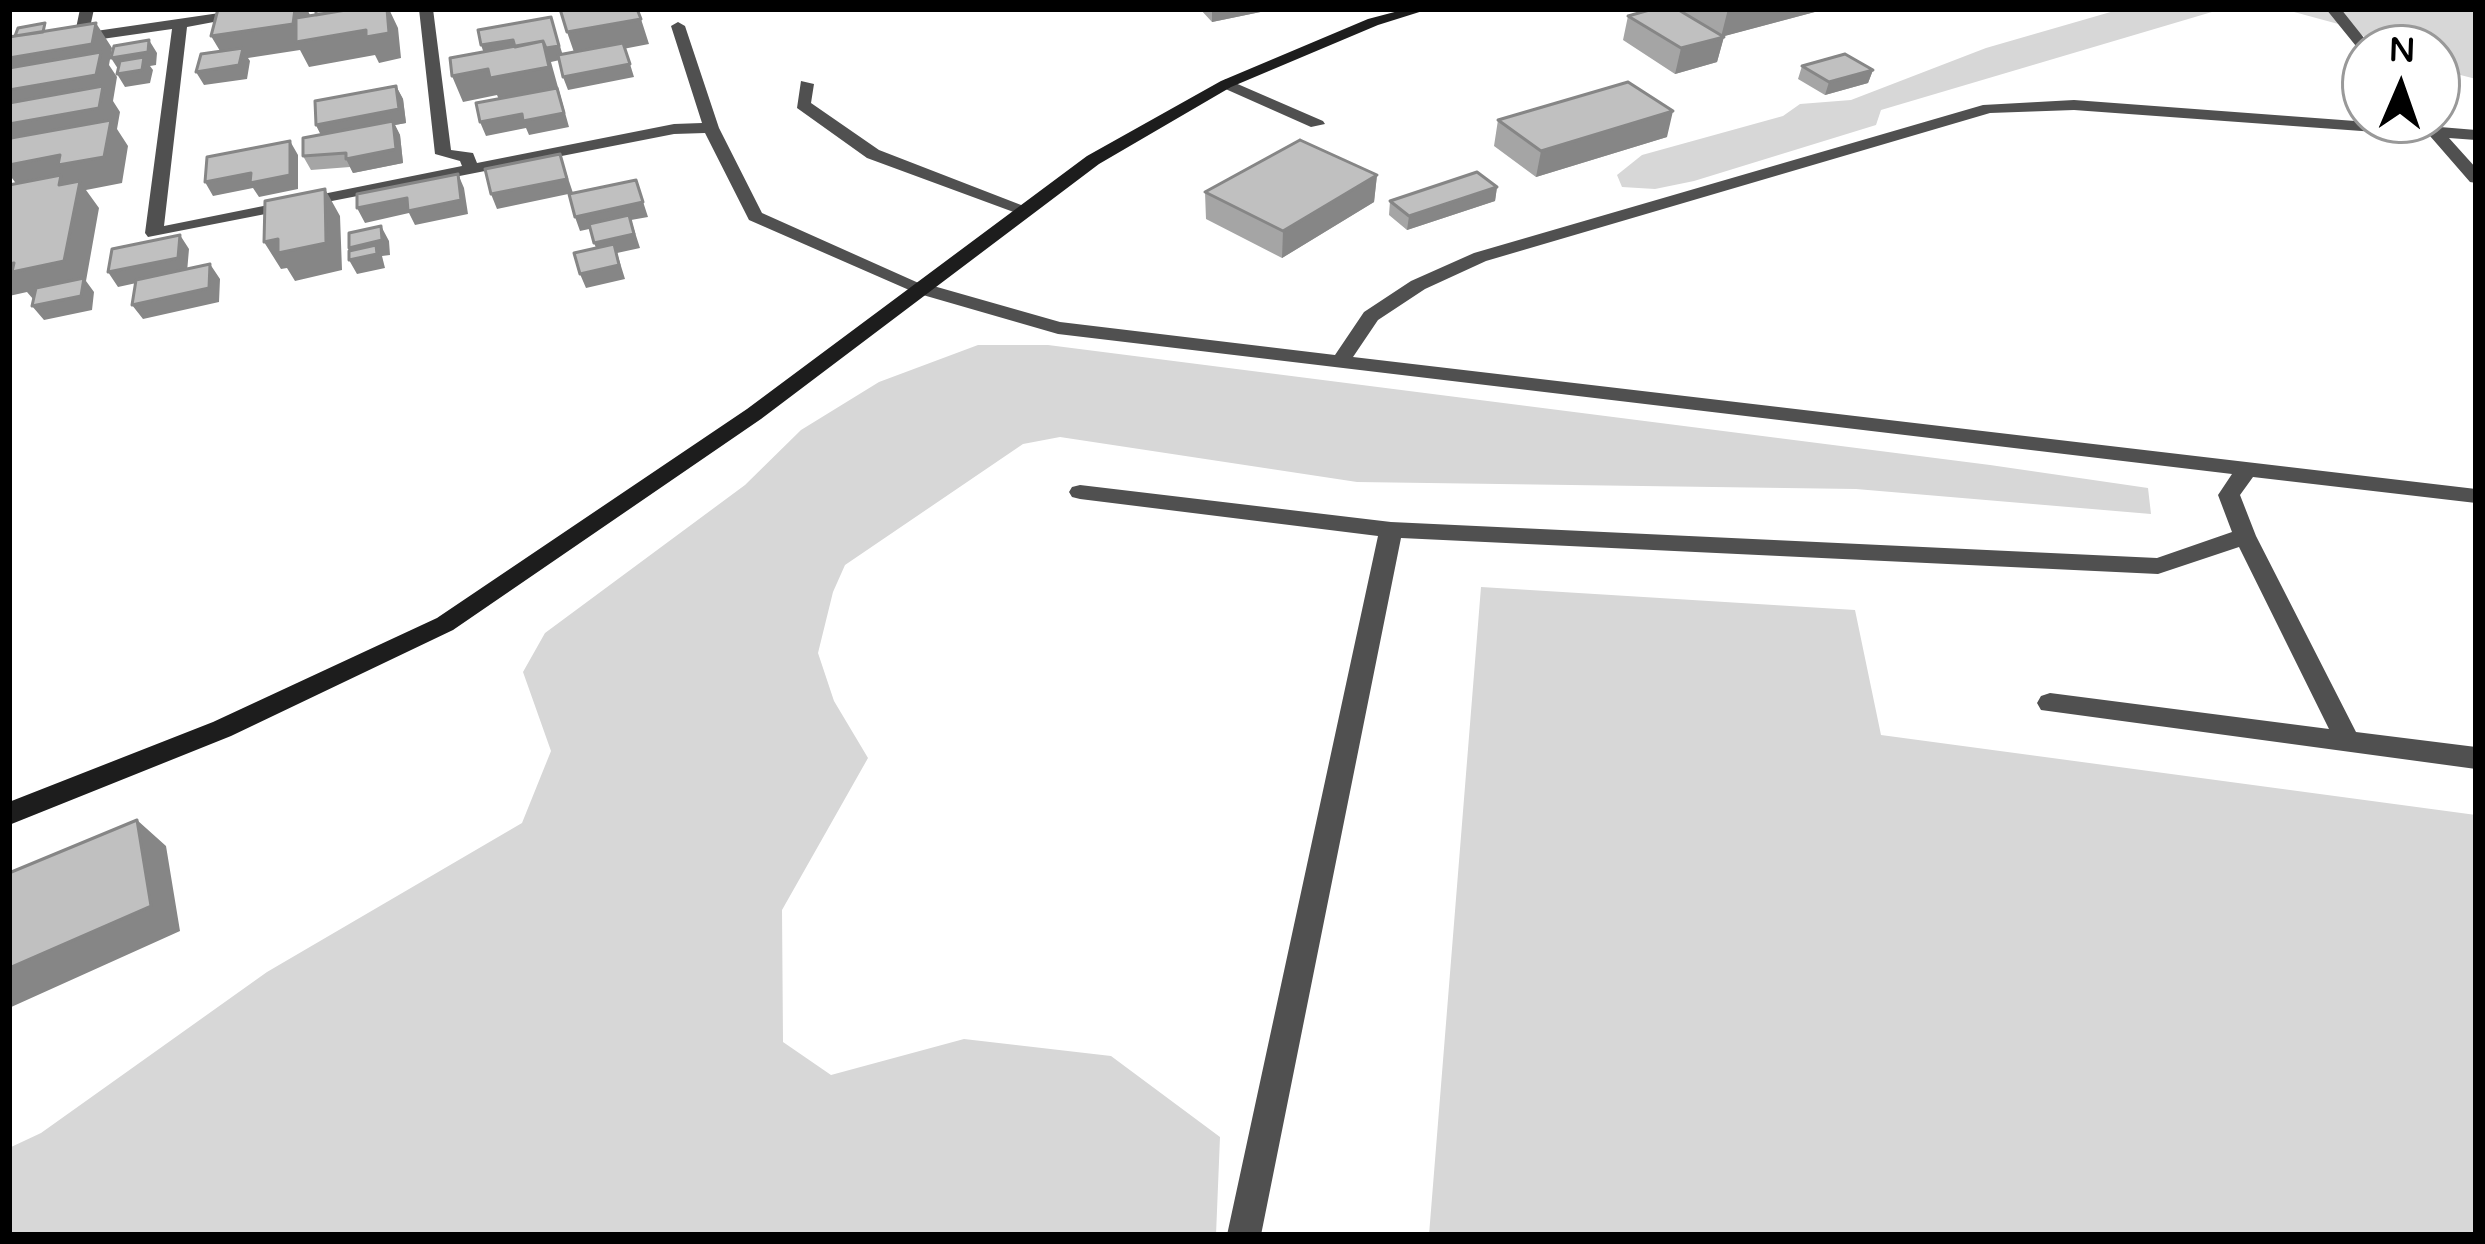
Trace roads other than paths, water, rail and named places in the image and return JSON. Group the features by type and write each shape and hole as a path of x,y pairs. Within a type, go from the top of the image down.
{"street":[{"path":"87,9 81,38 276,9"},
{"path":"426,9 443,154 467,158 471,170"},
{"path":"9,814 242,720 445,624 717,440 1093,160 1226,84 1373,22 1422,9"},
{"path":"180,24 154,233 674,129 711,128"},
{"path":"678,26 711,128 755,216 923,289 1058,328 2476,496"},
{"path":"806,84 802,105 873,154 1025,210"},
{"path":"1226,84 1317,124"},
{"path":"1340,362 1371,316 1418,285 1480,257 1989,108 2074,105 2341,121"},
{"path":"2445,144 2476,178"},
{"path":"2247,470 2229,495 2349,743"},
{"path":"1080,492 1390,530 2158,566 2245,536"},
{"path":"1244,1235 1390,530"},
{"path":"2050,703 2476,758"}]}
